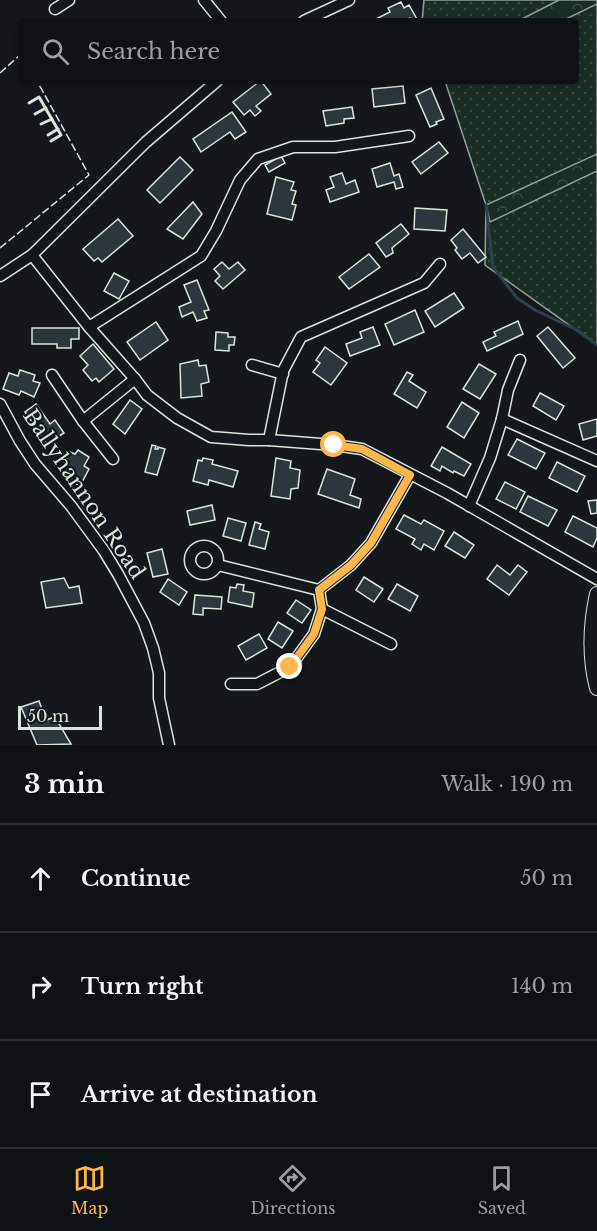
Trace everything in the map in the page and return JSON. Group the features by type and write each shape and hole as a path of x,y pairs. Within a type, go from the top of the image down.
{"main road":[{"path":"597,594 592,616 591,645 597,688"}],"street":[{"path":"55,9 69,0"},
{"path":"204,0 219,18"},
{"path":"310,18 349,0"},
{"path":"0,276 32,255 146,142 214,84"},
{"path":"89,327 201,256 216,231 240,180 258,159 293,147 335,147 409,136"},
{"path":"32,255 147,395 177,418 211,436 362,449 469,506 597,579"},
{"path":"269,440 283,374 301,337 424,283 440,264"},
{"path":"469,506 490,458 508,390 520,360"},
{"path":"252,365 283,374"},
{"path":"52,375 83,421 113,459"},
{"path":"83,421 135,378"},
{"name":"Ballyhannon Road","path":"0,404 35,464 77,514 104,551 144,624 159,673 159,698 169,745"},
{"path":"502,419 597,461"},
{"path":"319,590 351,565 371,543 410,475"},
{"path":"218,565 319,590"},
{"path":"231,684 256,684 290,667 314,634 322,609 319,590"},
{"path":"322,609 392,644"}],"green space":[{"path":"424,0 572,0 533,18 422,18"},
{"path":"559,0 597,0 597,4 568,18 524,18"},
{"path":"597,0 597,345 485,265 486,205 446,84 579,84 579,18 540,18"},
{"path":"597,154 597,171 490,222 486,205"}],"building":[{"path":"401,2 404,8 409,5 416,18 378,18 390,12 388,8"},
{"path":"256,84 263,84 271,94 256,106 261,111 255,116 250,110 244,115 233,102"},
{"path":"403,86 405,103 374,107 372,89"},
{"path":"431,88 444,119 430,127 416,95"},
{"path":"352,107 354,118 344,119 344,123 326,126 323,111"},
{"path":"232,112 246,132 235,139 230,132 201,152 193,139"},
{"path":"439,142 448,153 421,174 412,162"},
{"path":"281,156 285,163 269,172 265,165"},
{"path":"180,157 193,170 160,203 147,190"},
{"path":"390,163 394,176 399,174 403,187 396,189 394,182 377,187 372,169"},
{"path":"342,173 346,184 355,180 359,192 330,202 326,190 334,187 330,177"},
{"path":"276,177 294,182 291,190 296,191 292,204 296,205 292,220 267,214"},
{"path":"193,202 202,214 183,239 167,229"},
{"path":"415,208 447,210 445,231 414,229"},
{"path":"118,219 133,236 102,262 98,258 94,261 83,249"},
{"path":"401,224 409,234 392,248 393,253 386,257 376,243"},
{"path":"463,229 486,257 478,263 470,253 462,259 455,250 457,248 451,240"},
{"path":"369,254 380,267 349,289 339,277"},
{"path":"222,262 229,269 238,262 245,270 223,289 215,281 220,276 214,269"},
{"path":"114,273 129,281 119,299 104,291"},
{"path":"197,280 209,310 204,311 207,318 197,321 193,312 182,317 179,307 191,302 184,285"},
{"path":"454,293 464,308 435,327 425,311"},
{"path":"415,310 424,332 394,345 385,324"},
{"path":"518,321 523,334 487,351 483,342 496,336 494,332"},
{"path":"156,322 168,340 140,360 127,342"},
{"path":"373,327 380,345 350,356 346,344 362,338 360,332"},
{"path":"548,327 575,358 563,368 537,336"},
{"path":"32,328 79,328 79,339 71,339 71,348 57,348 57,344 32,344"},
{"path":"216,332 228,333 228,337 235,337 234,345 229,345 229,351 215,350"},
{"path":"93,344 114,369 99,382 96,378 92,381 83,370 88,365 80,356"},
{"path":"325,347 347,363 331,385 313,372 320,363 316,360"},
{"path":"198,360 199,366 206,365 209,382 201,384 202,396 181,398 180,364"},
{"path":"479,364 496,374 480,399 463,389"},
{"path":"20,370 35,375 33,381 40,383 34,397 21,391 19,395 3,389 9,373 18,376"},
{"path":"407,372 413,375 409,381 426,392 417,408 394,394"},
{"path":"540,393 564,406 556,420 533,406"},
{"path":"130,400 142,409 125,434 113,424"},
{"path":"462,402 479,413 464,438 447,427"},
{"path":"36,404 50,424 55,420 64,433 47,444 25,412"},
{"path":"597,419 597,436 583,440 579,424"},
{"path":"517,439 545,453 536,469 508,455"},
{"path":"152,445 156,446 155,449 158,447 165,449 157,475 145,472"},
{"path":"442,447 471,464 464,476 454,471 453,473 442,466 440,471 431,466"},
{"path":"78,450 89,457 84,466 89,469 80,486 64,478 68,471 62,467 70,452 75,454"},
{"path":"203,458 213,460 212,464 238,471 233,487 209,480 208,485 193,481 198,460 202,461"},
{"path":"276,458 291,461 290,468 300,470 298,488 291,489 290,499 271,496"},
{"path":"557,462 585,476 577,492 549,478"},
{"path":"327,469 355,479 350,495 361,499 359,508 318,494"},
{"path":"505,482 525,492 516,509 496,499"},
{"path":"528,496 557,510 548,526 520,512"},
{"path":"597,500 597,513 591,514 588,501"},
{"path":"212,505 215,520 190,525 187,511"},
{"path":"404,515 421,524 424,520 444,531 434,550 424,544 421,550 412,544 415,539 396,529"},
{"path":"573,516 597,528 597,538 593,547 565,532"},
{"path":"228,518 246,523 241,541 223,536"},
{"path":"255,522 261,524 259,529 269,532 265,549 249,545"},
{"path":"454,532 474,545 465,558 445,546"},
{"path":"162,549 168,574 153,577 147,553"},
{"path":"497,565 510,575 518,565 527,572 509,595 487,579"},
{"path":"364,577 383,589 374,602 356,590"},
{"path":"64,578 69,588 79,586 82,603 46,608 41,582"},
{"path":"168,579 187,592 179,605 160,592"},
{"path":"237,584 244,585 243,591 254,593 252,607 228,602 230,587 236,588"},
{"path":"397,584 418,596 410,611 388,599"},
{"path":"195,595 222,597 221,609 203,608 203,615 193,614"},
{"path":"296,600 311,610 302,623 287,613"},
{"path":"278,622 293,631 282,648 268,639"},
{"path":"259,634 267,648 246,660 238,646"},
{"path":"39,701 46,720 55,717 71,744 37,745 21,707"}],"waterway":[{"path":"486,205 493,267 517,298 535,310 577,330 597,345"}],"fence":[{"path":"0,73 18,57"},
{"path":"0,248 89,175 39,84"}],"wall":[{"path":"29,103 39,97 61,135 51,141"},
{"path":"35,114 46,108"},
{"path":"41,124 52,119"},
{"path":"48,135 58,129"}],"route":[{"path":"290,667 314,634 322,609 319,590 351,565 371,543 410,475 362,449 334,445"}]}
